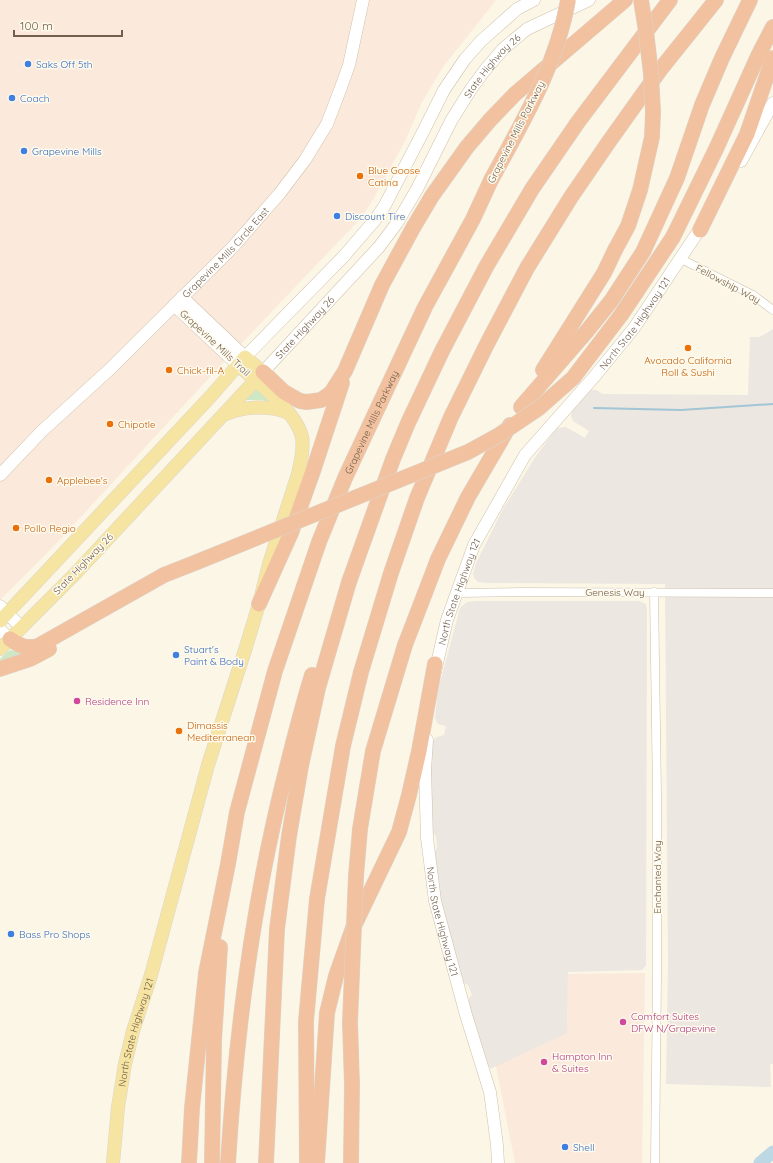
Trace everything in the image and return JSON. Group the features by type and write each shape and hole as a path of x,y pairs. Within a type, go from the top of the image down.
{"highway":[{"name":"Grapevine Mills Parkway","path":"228,864 237,812 275,671 319,542 345,478 426,307 544,81 566,16 568,0"},
{"path":"259,604 278,565 293,526 340,390 345,370 382,285 412,228 432,196 467,147 490,120 515,94 625,0"},
{"path":"351,1163 352,1085 350,1022 356,876 360,829 373,751 404,645 438,559 468,497 521,407 604,273 628,226 640,190 652,137 653,112 651,74 641,0"},
{"path":"266,1163 277,930 289,836 309,727 318,688 340,610 393,459 408,423 442,351 486,267 532,189 578,122 670,0"},
{"path":"307,1163 306,1021 317,899 342,746 361,672 391,573 417,498 452,416 487,344 528,268 571,196 660,70 716,0"},
{"path":"521,407 611,301 643,252 677,178 702,105 722,58 750,0"},
{"path":"3,639 24,648 38,646 98,614 164,575 468,452 499,436 539,408 573,378 621,315 673,237 716,150 758,56 773,27"},
{"path":"700,230 747,134 773,58"},
{"path":"260,377 289,396 300,401 307,402 320,400 331,393 345,370"},
{"path":"228,1163 240,1020 255,917 274,817 302,706 322,646 340,610"},
{"path":"0,669 40,655 98,614"},
{"path":"317,1163 327,1013 336,976 353,928 399,832 412,780 435,664"},
{"path":"189,1163 192,1108 206,973 228,864"},
{"path":"212,1163 214,1040 218,958 228,864"}],"main road":[{"name":"Grapevine Mills Circle East","path":"0,475 42,431 110,369 232,248 280,193 316,144 327,124 347,71 363,0"},
{"path":"518,5 534,0"},
{"name":"State Highway 26","path":"3,639 21,627 74,575 260,377 379,247 397,223 417,189 451,121 471,89 503,49 527,29 588,0"},
{"name":"State Highway 26","path":"2,614 82,535 242,362 367,230 385,204 444,90 456,71 481,41 518,5"},
{"name":"North State Highway 121","path":"498,1163 490,1092 466,1015 436,900 427,838 425,770 426,746 435,664 447,620 474,545 525,455 594,377 634,328 681,259 725,190 773,103"},
{"name":"Grapevine Mills Trail","path":"178,301 242,362 260,377 290,414"},
{"path":"224,415 240,409 258,407 278,409 290,414"},
{"name":"North State Highway 121","path":"113,1161 119,1100 125,1064 133,1031 152,975 208,765 298,474 303,447 302,436 297,424 290,414"},
{"path":"2,614 21,627"}],"street":[{"name":"Fellowship Way","path":"681,259 753,295 773,310"},
{"name":"Enchanted Way","path":"654,592 657,794 655,1163"},
{"name":"Genesis Way","path":"457,593 773,593"}],"shaded area":[{"path":"0,0 496,0 443,67 421,104 406,139 371,203 359,220 220,366 54,546 0,600"},
{"path":"773,329 773,1064 770,1064 771,1087 666,1084 668,963 665,584 488,583 478,582 474,578 473,574 476,563 503,509 536,456 557,428 566,427 585,438 589,431 573,421 571,416 572,410 586,394 591,390 596,390 603,394 748,395 750,337 760,337"},
{"path":"639,601 646,604 647,610 646,966 642,970 568,972 567,1033 490,1069 468,1005 469,998 472,995 468,985 462,982 440,905 434,852 437,848 436,836 432,833 429,788 431,744 434,739 444,735 446,726 438,724 435,718 438,690 460,608 467,602"},
{"path":"645,973 642,1163 515,1163 495,1061 567,1029 568,974"}],"green space":[{"path":"255,387 272,403 262,400 244,400"},
{"path":"11,650 28,653 0,667 0,659"}],"waterway":[{"path":"594,408 681,410 773,404"},
{"path":"760,1163 773,1152"}],"place":[{"name":"Saks Off 5th","path":"28,64"},
{"name":"Coach","path":"12,98"},
{"name":"Grapevine Mills","path":"24,151"},
{"name":"Blue Goose Catina","path":"360,176"},
{"name":"Discount Tire","path":"337,216"},
{"name":"Avocado California Roll & Sushi","path":"688,348"},
{"name":"Chick-fil-A","path":"169,370"},
{"name":"Chipotle","path":"110,424"},
{"name":"Applebee's","path":"49,480"},
{"name":"Pollo Regio","path":"16,528"},
{"name":"Stuart's Paint & Body","path":"176,655"},
{"name":"Residence Inn","path":"77,701"},
{"name":"Dimassis Mediterranean","path":"179,731"},
{"name":"Bass Pro Shops","path":"11,934"},
{"name":"Comfort Suites DFW N/Grapevine","path":"623,1022"},
{"name":"Hampton Inn & Suites","path":"544,1062"},
{"name":"Shell","path":"565,1147"}]}
